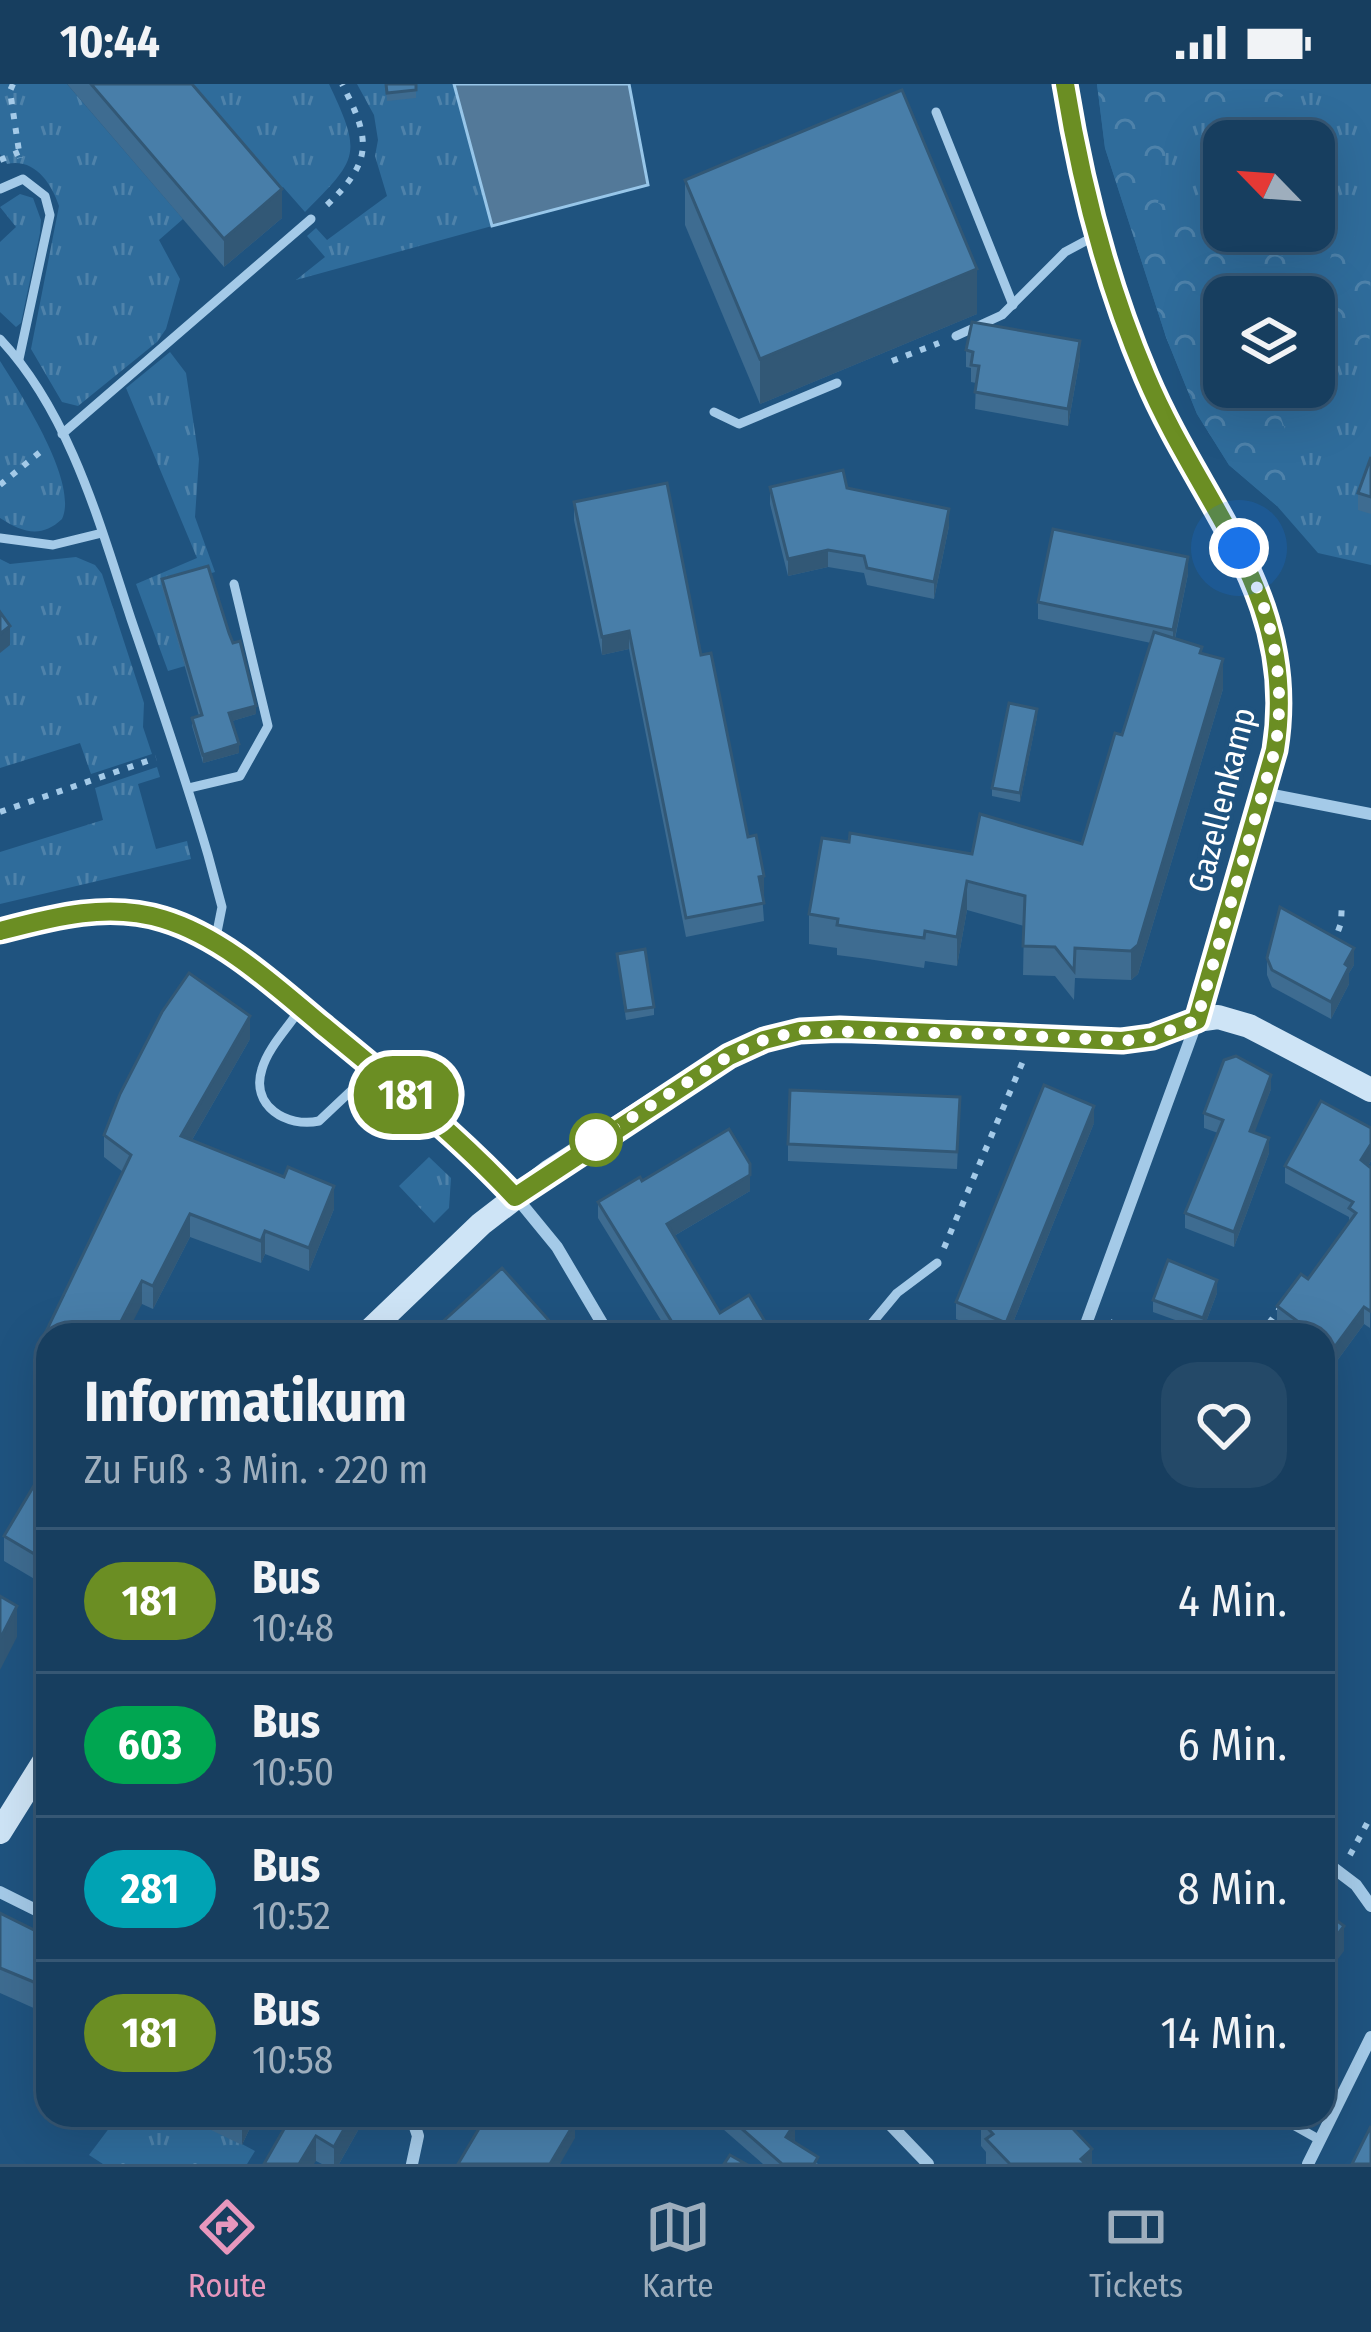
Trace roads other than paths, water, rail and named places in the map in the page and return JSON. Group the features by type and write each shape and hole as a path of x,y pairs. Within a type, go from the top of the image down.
{"street":[{"name":"Gazellenkamp","path":"1065,84 1098,234 1145,374 1188,465 1255,578 1277,658 1280,717 1197,1020 1087,1323"},
{"path":"1262,793 1371,814"},
{"path":"0,931 56,916 119,911 161,918 213,942 375,1069 515,1197 557,1247 602,1323"},
{"path":"378,1323 515,1197 717,1064 764,1040 800,1031 1134,1040 1218,1017 1249,1026 1371,1090"},
{"path":"0,1832 36,1774"},
{"path":"1335,1868 1371,1906"},
{"path":"0,1892 36,1910"},
{"path":"1335,2110 1371,2037"},
{"path":"412,2164 418,2136 415,2127"},
{"path":"893,2127 928,2164"},
{"path":"1308,2164 1326,2127"}],"lane":[{"path":"936,112 1013,305"},
{"path":"0,189 22,179 46,196 50,215 19,359"},
{"path":"62,434 311,220"},
{"path":"956,336 1002,315 1065,252 1098,234"},
{"path":"0,339 19,359 62,434 102,533 189,788 221,907 213,942"},
{"path":"714,412 739,424 837,383"},
{"path":"0,538 53,545 102,533"},
{"path":"189,788 240,776 268,726 234,584"},
{"path":"301,1008 262,1066 262,1092 272,1111 291,1122 319,1121 375,1069"},
{"path":"872,1323 897,1293 938,1262"},
{"path":"1297,2127 1320,2140"}]}
